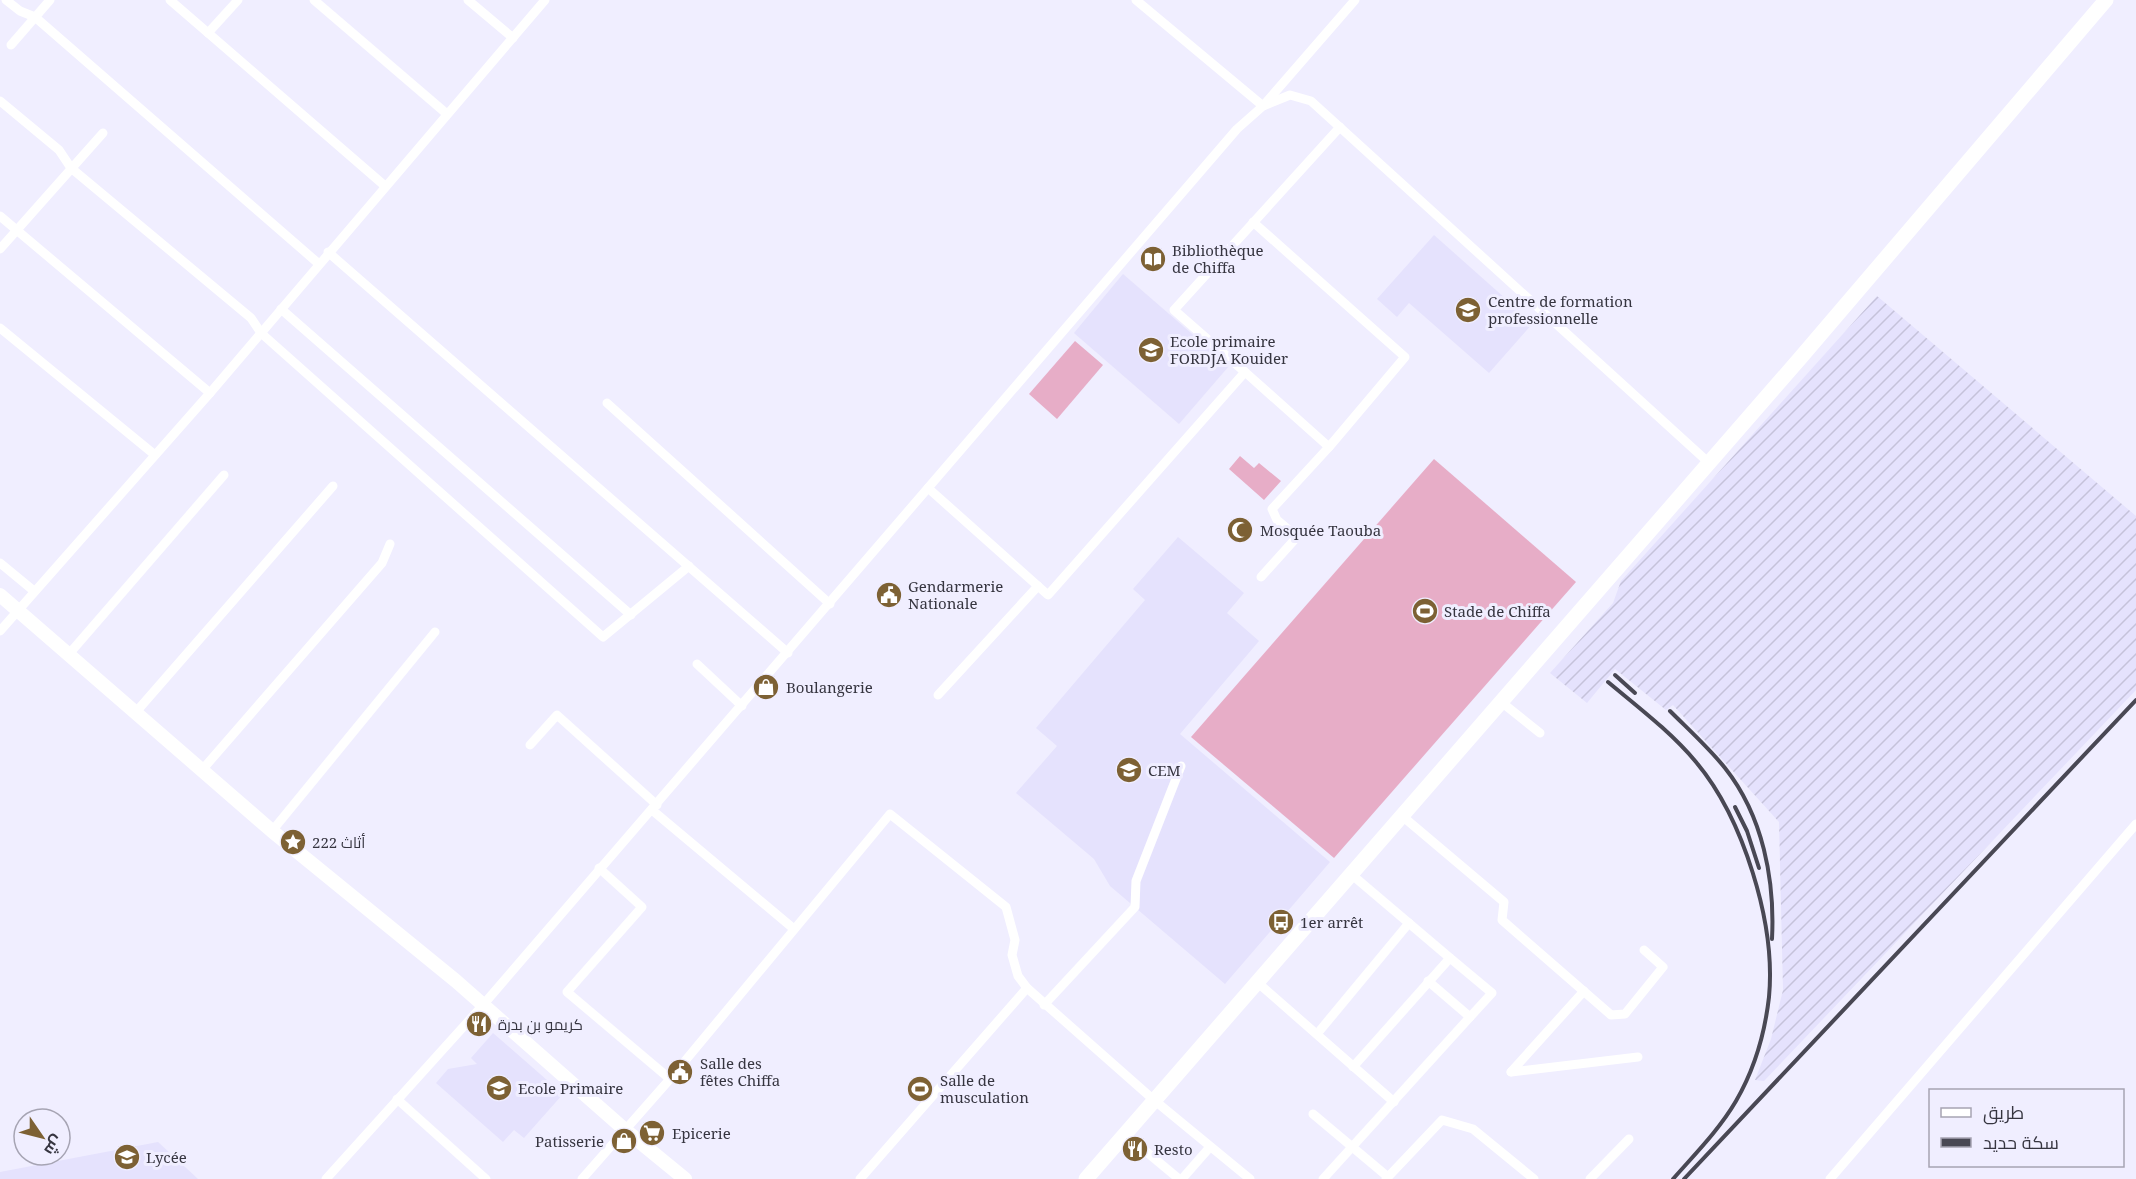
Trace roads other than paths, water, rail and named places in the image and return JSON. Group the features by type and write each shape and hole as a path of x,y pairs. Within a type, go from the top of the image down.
{"main road":[{"path":"1086,1179 2106,0"},
{"path":"0,595 272,831 483,1005 680,1177"}],"street":[{"path":"6,0 20,11 35,17 319,264"},
{"path":"10,45 51,0"},
{"path":"170,0 385,186"},
{"path":"208,33 238,0"},
{"path":"314,0 447,114"},
{"path":"468,0 513,38"},
{"path":"0,631 210,393 545,0"},
{"path":"1136,0 1263,106"},
{"path":"326,1179 483,1005 599,868 654,808 1237,129 1263,106 1355,0"},
{"path":"1263,106 1290,95 1311,101 1708,462"},
{"path":"0,101 58,150 71,168 251,318 261,333 603,637 690,566"},
{"path":"1329,447 1174,310 1340,127"},
{"path":"0,249 103,133"},
{"path":"0,216 210,393"},
{"path":"1253,222 1405,357 1329,447 1272,509 1277,520 1298,537 1261,577"},
{"path":"328,252 788,653"},
{"path":"281,309 631,615"},
{"path":"0,328 156,455"},
{"path":"928,488 1048,595 1245,372"},
{"path":"607,403 830,604"},
{"path":"69,654 224,475"},
{"path":"136,712 333,486"},
{"path":"202,770 382,563 390,544"},
{"path":"0,563 34,591"},
{"path":"938,695 1038,586"},
{"path":"272,831 435,632"},
{"path":"697,664 742,706"},
{"path":"1500,701 1540,733"},
{"path":"530,745 557,715 654,808 794,929"},
{"path":"1044,1005 1135,907 1136,880 1181,766"},
{"path":"582,1179 670,1079 891,814 1006,907 1015,940 1012,956 1018,976 1027,988 1154,1101 1250,1179"},
{"path":"1401,815 1504,902 1502,920 1611,1015 1625,1014 1664,967 1644,950"},
{"path":"1830,1179 2136,824"},
{"path":"599,868 642,906 567,992 670,1079"},
{"path":"1323,1179 1492,993 1351,874"},
{"path":"1317,1034 1409,924"},
{"path":"1353,1067 1450,958"},
{"path":"1428,981 1470,1017"},
{"path":"1257,982 1394,1102"},
{"path":"860,1179 1027,988"},
{"path":"1584,991 1511,1072 1638,1057"},
{"path":"397,1100 486,1179"},
{"path":"1313,1114 1387,1178 1442,1120 1473,1129 1533,1179"},
{"path":"1125,1134 1180,1179 1210,1147"},
{"path":"1590,1179 1629,1139"}],"railway":[{"path":"1615,675 1635,693"},
{"path":"1608,682 1676,740 1713,785 1742,841 1753,873 1767,937 1770,968 1769,997 1762,1037 1753,1064 1729,1112 1673,1179"},
{"path":"1684,1179 2136,700"},
{"path":"1670,711 1725,768 1749,807 1764,849 1771,894 1772,939"},
{"path":"1735,807 1747,831 1759,868"}],"place":[{"name":"Bibliothèque de Chiffa","path":"1153,259"},
{"name":"Centre de formation professionnelle","path":"1468,310"},
{"name":"Ecole primaire FORDJA Kouider","path":"1151,350"},
{"name":"Mosquée Taouba","path":"1240,530"},
{"name":"Gendarmerie Nationale","path":"889,595"},
{"name":"Stade de Chiffa","path":"1425,611"},
{"name":"Boulangerie","path":"766,687"},
{"name":"CEM","path":"1129,770"},
{"name":"أثاث 222","path":"293,842"},
{"name":"1er arrêt","path":"1281,922"},
{"name":"كريمو بن بدرة","path":"479,1024"},
{"name":"Salle des fêtes Chiffa","path":"680,1072"},
{"name":"Ecole Primaire","path":"499,1088"},
{"name":"Salle de musculation","path":"920,1089"},
{"name":"Epicerie","path":"652,1133"},
{"name":"Patisserie","path":"624,1141"},
{"name":"Resto","path":"1135,1149"},
{"name":"Lycée","path":"127,1157"}]}
